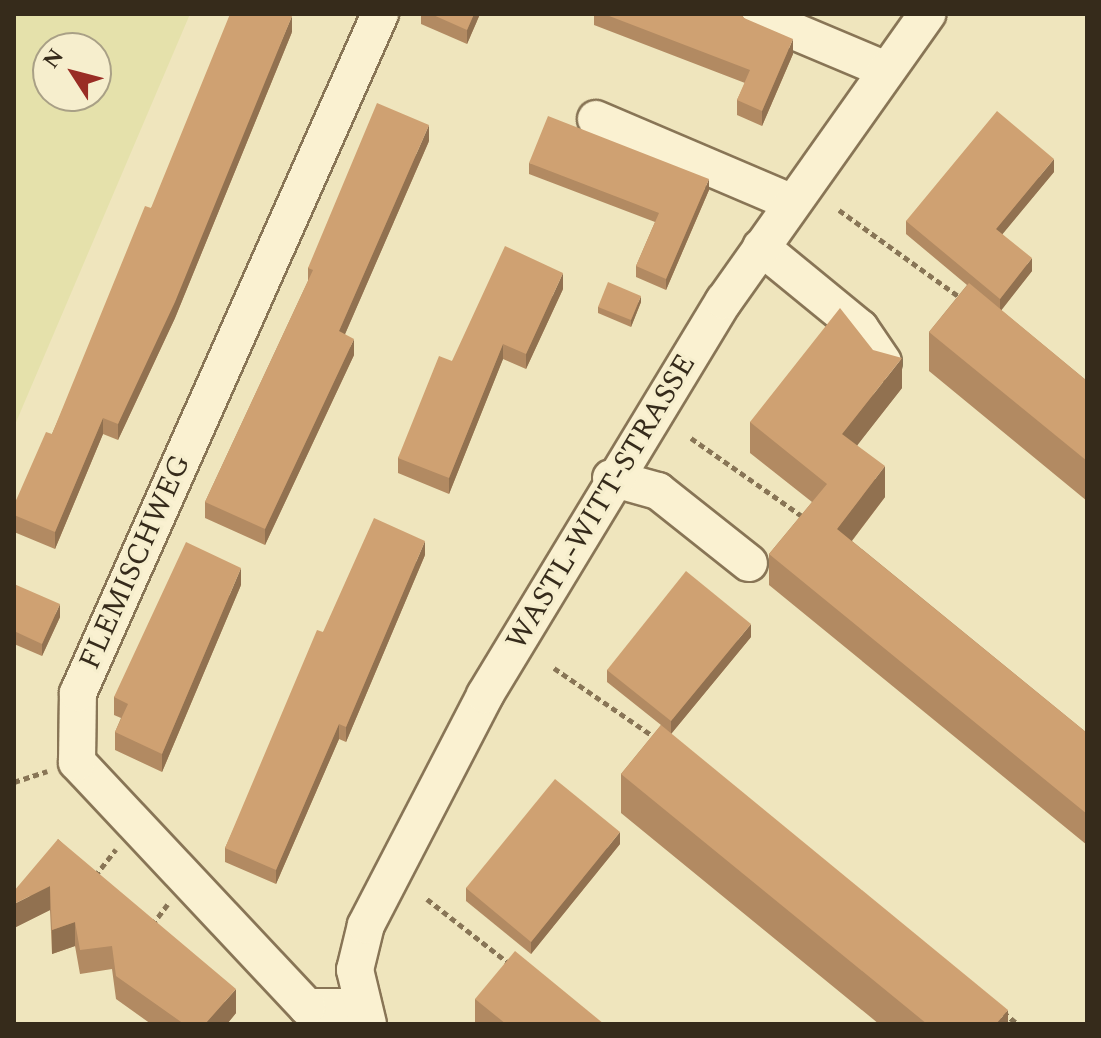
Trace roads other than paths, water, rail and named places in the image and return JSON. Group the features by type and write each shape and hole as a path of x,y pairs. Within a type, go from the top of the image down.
{"street":[{"name":"FLEMISCHWEG","path":"364,1016 307,1007 77,762 78,706 380,14"},
{"path":"753,14 886,70"},
{"name":"WASTL-WITT-STRASSE","path":"364,1016 355,970 376,902 608,482 791,202 927,14"},
{"path":"596,119 791,202"},
{"path":"761,247 860,328 883,362"},
{"path":"608,482 658,491 739,565"}]}
